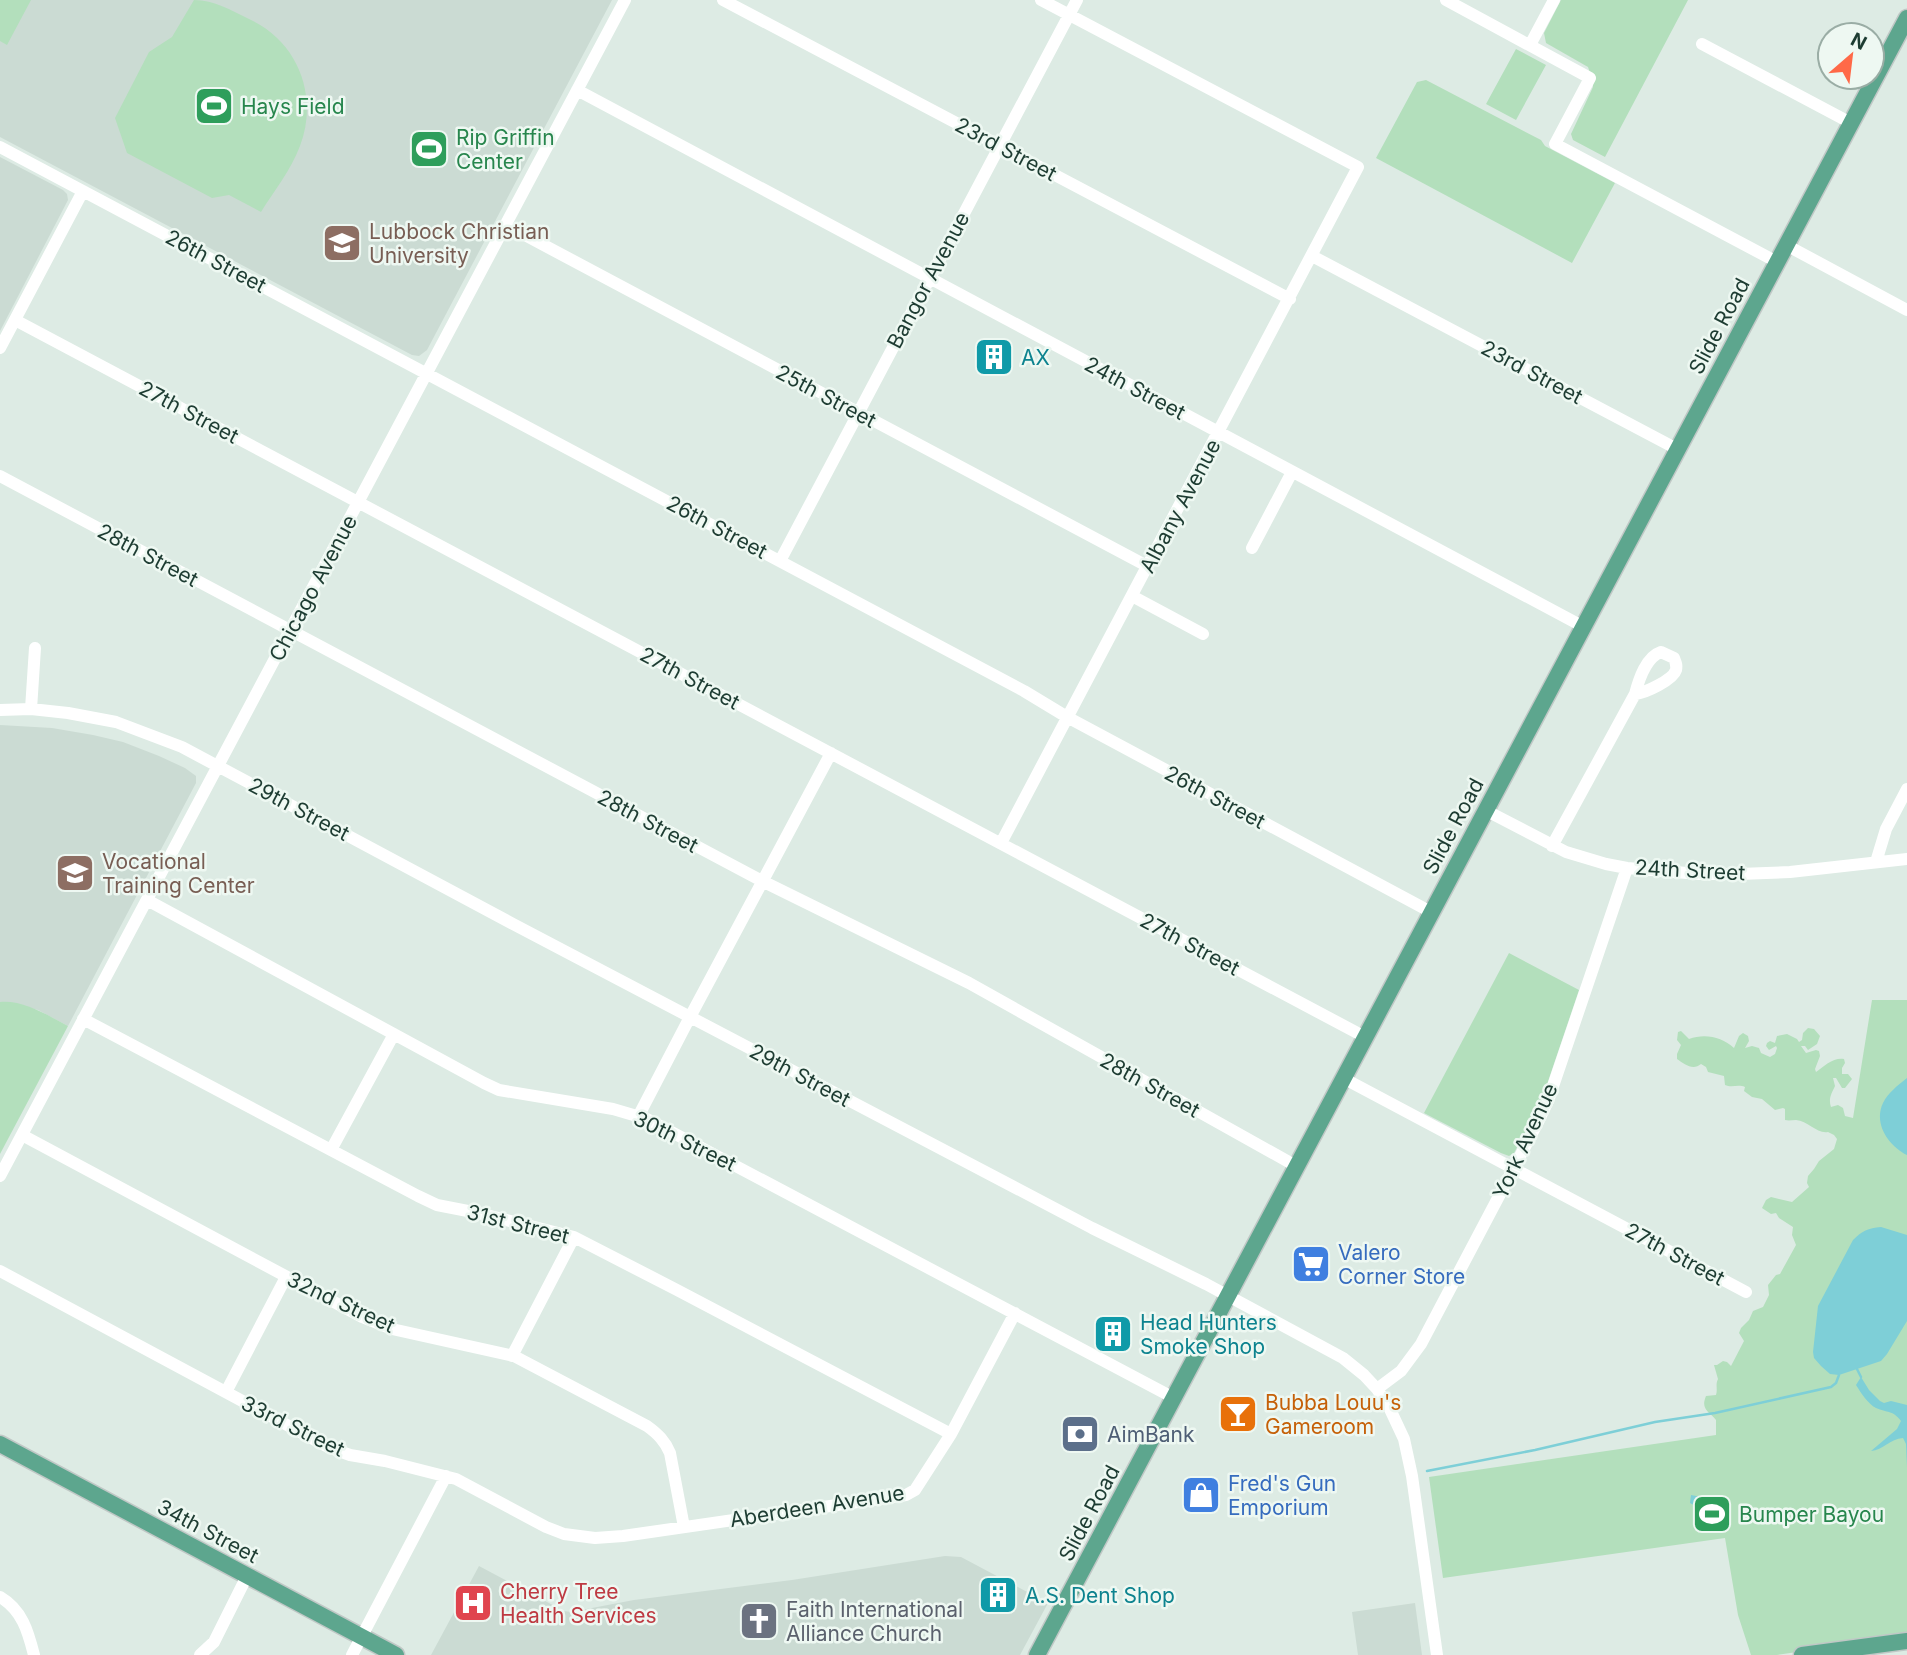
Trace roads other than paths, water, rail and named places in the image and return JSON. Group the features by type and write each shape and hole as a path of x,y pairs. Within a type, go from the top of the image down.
{"main road":[{"name":"Slide Road","path":"1043,1651 1296,1166 1907,18"},
{"name":"34th Street","path":"0,1444 396,1655"},
{"path":"1802,1655 1907,1641"}],"street":[{"name":"Chicago Avenue","path":"0,1176 625,0"},
{"name":"23rd Street","path":"723,0 1290,299"},
{"path":"1041,0 1069,15"},
{"name":"Bangor Avenue","path":"780,561 1077,0"},
{"path":"1446,0 1590,78 1555,144 1777,262"},
{"path":"1530,45 1554,0"},
{"name":"Albany Avenue","path":"1000,843 1358,167 1069,15"},
{"path":"1702,44 1851,123"},
{"name":"24th Street","path":"577,90 1582,626"},
{"name":"26th Street","path":"0,147 1024,691 1067,717 1431,912"},
{"path":"0,348 83,191"},
{"name":"25th Street","path":"506,225 1147,566"},
{"path":"1786,245 1907,310"},
{"name":"23rd Street","path":"1312,256 1676,449"},
{"name":"27th Street","path":"15,320 1365,1037"},
{"path":"1252,548 1292,472"},
{"name":"28th Street","path":"0,476 762,881 969,983 1296,1166"},
{"path":"1132,596 1203,634"},
{"path":"31,709 36,648"},
{"path":"1552,846 1635,694"},
{"name":"29th Street","path":"0,710 31,709 116,722 169,742 1080,1222 1329,1348 1353,1365 1377,1389 1398,1424 1409,1456 1437,1655"},
{"path":"639,1115 831,753"},
{"path":"1876,862 1886,829 1907,789"},
{"name":"24th Street","path":"1485,810 1552,846 1586,859 1627,868 1699,874 1739,874 1790,872 1907,859"},
{"name":"York Avenue","path":"1377,1389 1401,1371 1421,1343 1548,1101 1627,868"},
{"name":"30th Street","path":"147,900 499,1090 639,1115 1174,1398"},
{"name":"31st Street","path":"83,1019 438,1205 574,1237 951,1434"},
{"path":"331,1150 394,1034"},
{"name":"27th Street","path":"1343,1078 1746,1292"},
{"name":"32nd Street","path":"22,1135 362,1317 392,1329 512,1356 647,1426 659,1434 670,1453 684,1527"},
{"path":"512,1356 574,1237"},
{"name":"33rd Street","path":"0,1271 328,1447 350,1455 456,1479 564,1534 595,1538 684,1527"},
{"path":"226,1392 286,1277"},
{"name":"Aberdeen Avenue","path":"684,1527 906,1495 915,1490 951,1434 1015,1313"},
{"path":"352,1655 446,1476"},
{"path":"200,1655 214,1642 247,1576"},
{"path":"0,1597 10,1603 21,1616 29,1632 34,1655"}],"water":[{"path":"1907,1078 1907,1155 1894,1146 1884,1134 1880,1111 1885,1099"},
{"path":"1881,1227 1907,1235 1907,1321 1881,1361 1839,1375 1830,1374 1814,1358 1818,1306 1853,1240 1866,1230"},
{"path":"1861,1377 1880,1401 1907,1405 1907,1467 1906,1444 1903,1438 1871,1451 1897,1429 1901,1421 1892,1413 1876,1408 1867,1401 1856,1385"},
{"name":"Bumper Bayou","path":"1691,1495 1728,1502 1721,1523 1713,1528 1703,1524 1697,1507 1690,1503"}],"waterway":[{"path":"1857,1369 1861,1377"},
{"path":"1427,1471 1831,1387 1839,1375"}],"place":[{"name":"Hays Field","path":"214,106"},
{"name":"Rip Griffin Center","path":"429,149"},
{"name":"Lubbock Christian University","path":"342,243"},
{"name":"AX","path":"994,357"},
{"name":"Vocational Training Center","path":"75,873"},
{"name":"Valero Corner Store","path":"1311,1264"},
{"name":"Head Hunters Smoke Shop","path":"1113,1334"},
{"name":"Bubba Louu's Gameroom","path":"1238,1414"},
{"name":"AimBank","path":"1080,1434"},
{"name":"Fred's Gun Emporium","path":"1201,1495"},
{"name":"Bumper Bayou","path":"1712,1514"},
{"name":"A.S. Dent Shop","path":"998,1595"},
{"name":"Cherry Tree Health Services","path":"473,1603"},
{"name":"Faith International Alliance Church","path":"759,1621"}]}
